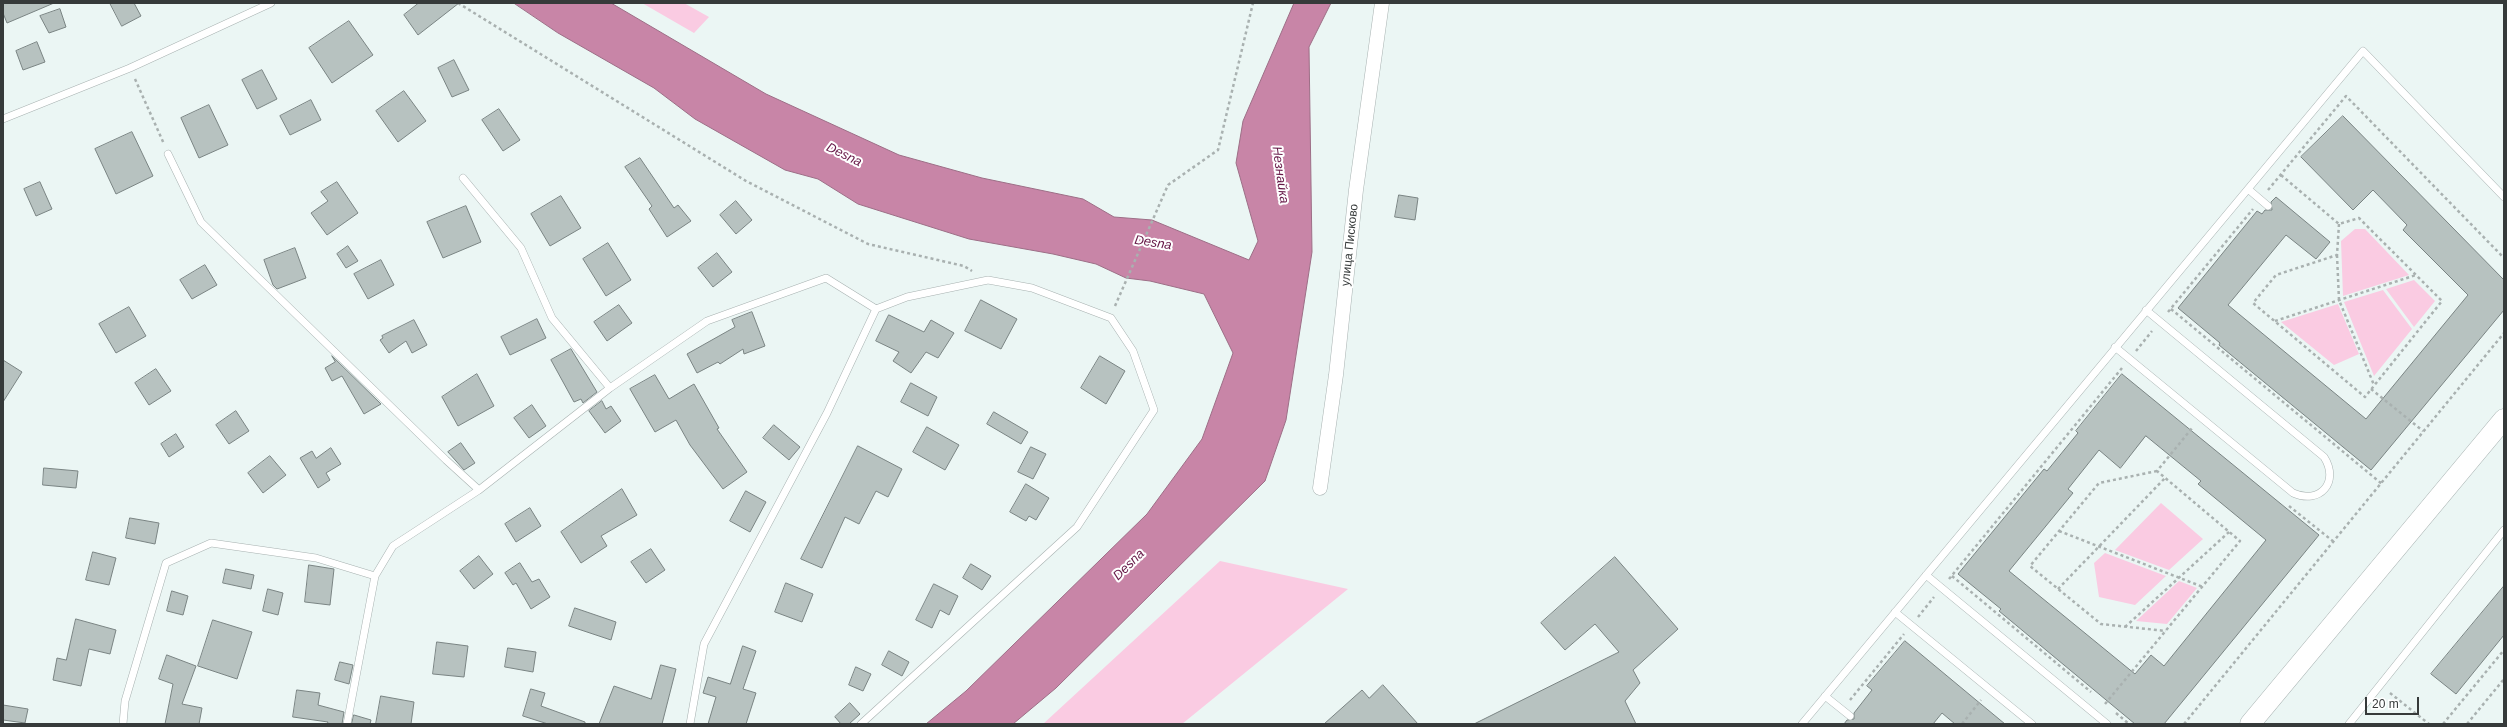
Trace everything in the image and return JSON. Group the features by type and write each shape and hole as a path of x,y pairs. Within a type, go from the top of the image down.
{"street":[{"name":"улица Писково","path":"1320,488 1336,375 1356,190 1382,3"},
{"path":"2250,724 2504,419"}],"lane":[{"path":"3,119 130,68 271,3"},
{"path":"1802,724 2363,51 2504,197"},
{"path":"168,154 201,222 446,460 479,490"},
{"path":"463,178 521,248 552,318 610,388"},
{"path":"2248,189 2268,206"},
{"path":"347,724 375,576 393,546 479,490 610,388 707,321 826,278 876,309"},
{"path":"690,724 704,644 827,413 876,309 907,297 988,280 1032,288 1111,318 1134,351 1154,410 1077,527 861,724"},
{"path":"2116,347 2293,493 2308,497 2314,496 2325,489 2330,473 2324,457 2146,310"},
{"path":"2349,724 2504,530"},
{"path":"123,724 125,701 166,563 211,544 316,558 375,576"},
{"path":"1926,575 2107,724"},
{"path":"1895,612 2032,724"},
{"path":"1825,696 1850,716"}],"path":[{"path":"458,3 746,181 868,244 964,266 988,280"},
{"path":"1111,318 1121,290 1168,185 1218,150 1253,3"},
{"path":"130,68 168,154"},
{"path":"1842,710 2346,96 2504,258"},
{"path":"2281,175 2339,224"},
{"path":"2337,255 2276,275 2253,303 2365,397 2442,301 2359,218 2339,224"},
{"path":"2339,224 2337,255 2339,300 2374,385"},
{"path":"2274,321 2416,275"},
{"path":"2171,309 2382,484"},
{"path":"2184,724 2382,484 2504,333"},
{"path":"2371,389 2424,431"},
{"path":"2166,631 2101,624 2030,566 2099,483 2157,471 2193,427"},
{"path":"2105,704 2240,541 2157,471"},
{"path":"2058,589 2165,478"},
{"path":"2059,531 2202,587"},
{"path":"2125,627 2229,532"},
{"path":"1952,576 2093,694"},
{"path":"2443,724 2504,650"},
{"path":"2467,724 2504,679"},
{"path":"2381,685 2428,724"},
{"path":"2099,699 2129,724"},
{"path":"1962,724 1981,700"}],"shaded area":[{"path":"642,3 684,3 709,17 694,33"},
{"path":"2355,229 2365,229 2409,275 2343,296 2341,241"},
{"path":"2414,280 2435,301 2414,327 2386,289"},
{"path":"2383,290 2412,329 2374,376 2344,302"},
{"path":"2338,304 2359,354 2334,365 2281,322"},
{"path":"2161,503 2203,539 2169,570 2115,550"},
{"path":"2105,553 2166,576 2135,605 2099,597 2094,563"},
{"path":"1220,561 1348,589 1182,724 1043,724"},
{"path":"2179,581 2197,588 2167,624 2136,621"}],"water":[{"path":"514,3 611,3 766,94 899,155 982,178 1083,199 1114,217 1152,220 1249,260 1258,241 1236,163 1243,121 1294,3 1331,3 1309,47 1312,252 1286,420 1265,481 1056,688 1013,724 926,724 966,691 1147,514 1202,439 1233,353 1204,294 1150,281 1126,278 1096,264 1053,254 969,239 858,204 818,179 785,170 695,119 654,88 558,33"}],"building":[{"path":"3,3 54,3 7,23 3,13"},
{"path":"110,3 134,3 141,16 122,26"},
{"path":"419,3 459,3 418,35 404,15"},
{"path":"60,9 66,27 49,33 40,16"},
{"path":"349,21 373,55 332,83 309,48"},
{"path":"37,42 45,62 23,70 16,51"},
{"path":"454,60 469,90 452,97 438,68"},
{"path":"262,70 277,99 257,109 242,80"},
{"path":"404,91 426,121 398,142 376,111"},
{"path":"311,100 321,120 290,135 280,116"},
{"path":"209,105 228,145 199,158 181,118"},
{"path":"499,109 520,140 503,151 482,120"},
{"path":"2343,116 2504,280 2504,310 2371,470 2219,345 2220,343 2178,308 2257,211 2262,214 2265,210 2272,210 2271,202 2276,197 2330,242 2316,259 2286,235 2228,305 2366,419 2468,295 2403,230 2407,225 2373,190 2353,210 2301,157"},
{"path":"132,132 153,176 116,194 95,149"},
{"path":"640,158 674,208 678,205 691,221 667,237 649,209 652,206 625,167"},
{"path":"40,182 52,209 36,216 24,189"},
{"path":"337,182 358,213 327,235 311,213 328,201 321,192"},
{"path":"1399,195 1418,198 1415,220 1395,217"},
{"path":"561,196 581,228 550,246 531,214"},
{"path":"736,201 752,220 736,234 720,215"},
{"path":"466,206 481,242 443,258 427,222"},
{"path":"608,243 631,280 606,296 583,259"},
{"path":"348,246 358,261 346,268 337,254"},
{"path":"295,248 306,278 277,289 273,285 264,260"},
{"path":"717,253 732,272 713,287 698,268"},
{"path":"381,260 394,285 368,299 354,274"},
{"path":"205,265 217,285 192,299 180,280"},
{"path":"981,300 1017,319 1001,349 965,331"},
{"path":"619,305 632,323 607,341 594,322"},
{"path":"129,307 146,336 116,353 99,324"},
{"path":"752,312 765,346 744,354 743,349 720,364 718,362 697,373 687,354 735,327 732,320"},
{"path":"889,315 924,332 931,320 954,333 938,358 926,352 911,373 893,361 899,352 876,341"},
{"path":"537,319 546,338 510,355 501,337"},
{"path":"414,320 427,345 412,353 406,341 389,353 380,340 383,338 382,336"},
{"path":"571,349 597,392 583,403 581,399 574,402 551,360"},
{"path":"332,356 381,404 364,414 342,376 332,381 325,368 335,362"},
{"path":"1100,356 1125,371 1106,404 1081,388"},
{"path":"3,360 22,372 3,402"},
{"path":"156,369 171,391 149,405 135,383"},
{"path":"477,374 494,406 458,426 442,397"},
{"path":"2122,374 2319,535 2164,724 2135,724 1999,611 2001,609 1958,574 2044,469 2047,471 2078,433 2076,431","holes":["2146,436 2201,481 2198,484 2266,540 2164,666 2151,655 2135,674 2009,571 2073,493 2068,489 2099,450 2120,468"]},
{"path":"655,375 669,399 694,384 719,428 717,429 747,472 723,489 690,445 676,420 655,432 630,389"},
{"path":"911,383 937,397 928,416 901,402"},
{"path":"602,401 606,409 611,406 621,421 605,433 589,411"},
{"path":"532,405 546,426 529,438 514,418"},
{"path":"236,411 249,431 229,444 216,425"},
{"path":"994,412 1028,432 1021,444 987,424"},
{"path":"774,425 800,447 789,460 763,438"},
{"path":"927,427 959,445 945,470 913,452"},
{"path":"176,434 184,447 169,457 161,444"},
{"path":"461,443 475,463 464,470 448,452"},
{"path":"858,446 902,469 888,497 876,491 859,524 845,517 822,568 801,559"},
{"path":"1031,447 1046,454 1033,479 1018,472"},
{"path":"331,448 341,464 326,473 330,480 318,488 300,458 312,451 316,458"},
{"path":"270,456 286,475 263,493 248,473"},
{"path":"44,468 78,471 76,488 43,485"},
{"path":"1026,484 1049,498 1036,520 1029,516 1026,521 1010,512"},
{"path":"622,489 637,515 601,536 607,546 581,563 561,532"},
{"path":"746,491 766,502 750,532 730,521"},
{"path":"530,508 541,526 516,542 505,524"},
{"path":"130,518 159,523 155,544 126,538"},
{"path":"651,549 665,570 646,583 631,562"},
{"path":"93,552 116,558 109,585 86,580"},
{"path":"479,556 493,574 474,589 460,571"},
{"path":"1615,557 1678,629 1633,670 1640,683 1625,701 1636,724 1474,724 1619,652 1595,624 1565,650 1541,623"},
{"path":"520,563 532,582 539,579 550,597 531,609 516,583 513,585 505,573"},
{"path":"971,564 991,576 982,590 963,578"},
{"path":"309,565 334,569 330,605 305,602"},
{"path":"226,569 254,575 251,589 223,583"},
{"path":"786,583 813,594 802,622 775,612"},
{"path":"934,584 958,596 949,615 940,610 932,628 916,620"},
{"path":"2504,586 2504,635 2456,694 2431,674"},
{"path":"268,589 283,593 278,615 263,611"},
{"path":"172,591 188,596 183,615 167,611"},
{"path":"575,608 616,622 611,640 569,626"},
{"path":"76,619 116,630 110,654 89,649 81,686 53,680 57,658 66,660"},
{"path":"213,620 252,632 237,679 198,666"},
{"path":"1905,641 2005,724 1955,724 1942,713 1933,724 1844,724 1847,720 1854,719 1854,713 1872,690 1867,686"},
{"path":"437,642 468,646 464,677 433,674"},
{"path":"743,646 756,651 743,689 756,693 746,724 708,724 716,697 703,693 708,677 730,684"},
{"path":"508,648 536,652 533,672 505,667"},
{"path":"889,651 909,662 902,676 882,665"},
{"path":"167,655 196,666 182,704 202,708 199,724 165,724 173,684 159,679"},
{"path":"340,662 353,665 349,684 335,680"},
{"path":"661,665 676,669 662,724 599,724 614,686 651,699"},
{"path":"856,667 871,674 863,691 849,685"},
{"path":"1383,685 1418,724 1324,724 1362,690 1369,698"},
{"path":"531,689 545,693 541,706 585,722 585,724 548,724 523,716"},
{"path":"297,690 320,693 318,705 344,712 342,724 327,724 328,722 293,717"},
{"path":"381,696 414,702 411,724 376,724"},
{"path":"850,703 860,714 849,724 841,724 835,717"},
{"path":"3,705 28,709 25,723 3,720"},
{"path":"354,715 371,720 370,724 352,724"}],"water label":[{"name":"Desna","path":"844,155"},
{"name":"Незнайка","path":"1280,175"},
{"name":"Desna","path":"1153,243"},
{"name":"Desna","path":"1129,565"}]}
